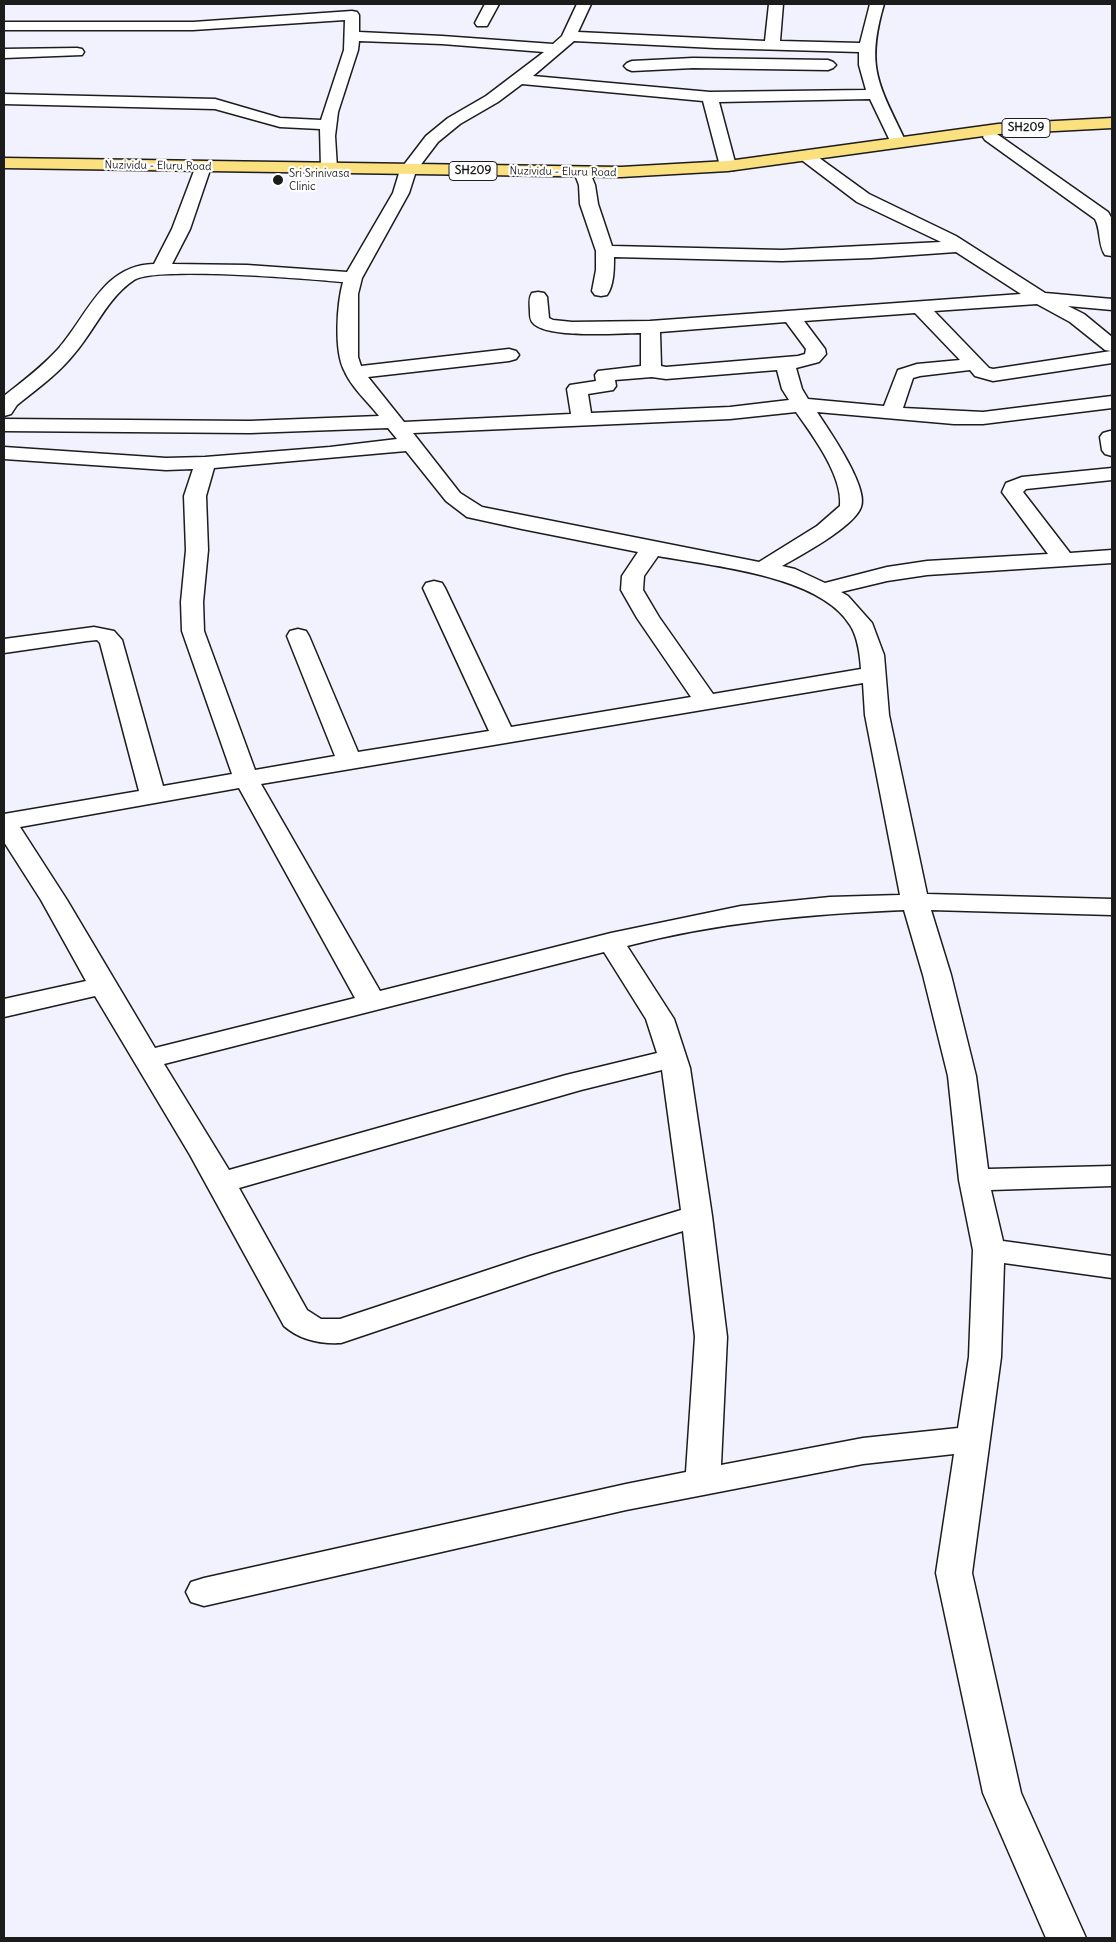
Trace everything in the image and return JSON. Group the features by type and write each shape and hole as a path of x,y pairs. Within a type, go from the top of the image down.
{"main road":[{"name":"Nuzividu - Eluru Road","path":"4,163 621,172 728,166 998,129 1112,123"},
{"name":"Nuzividu - Eluru Road","path":"940,138 991,138 1112,132"}],"street":[{"path":"482,23 492,4"},
{"path":"584,4 564,41 541,63 518,78 492,99 454,120 432,139 408,170 401,194 353,278 349,294 348,357 354,372 453,497 475,512 522,523 764,568 787,574 823,590 840,602 861,622 872,655 877,715 915,902 937,975 962,1076 974,1180 989,1250 985,1358 954,1573 1002,1793 1066,1938"},
{"path":"772,45 776,4"},
{"path":"877,4 867,48 868,66 882,110 898,142"},
{"path":"193,26 198,11"},
{"path":"329,168 328,124 330,112 350,50 353,19"},
{"path":"4,26 193,26 353,19 564,41 657,41 867,48"},
{"path":"4,54 77,52"},
{"path":"632,66 693,63 868,66"},
{"path":"518,78 710,97 877,94"},
{"path":"710,97 728,166"},
{"path":"4,99 215,104 231,107 271,121 328,124"},
{"path":"991,138 1102,216 1107,225 1111,251"},
{"path":"805,155 864,198 960,246 1040,298 1077,318 1112,346"},
{"path":"160,269 181,229 203,167"},
{"path":"582,172 587,185 589,204 605,251 605,270 601,292"},
{"path":"605,251 723,255 802,255 856,254 960,246"},
{"path":"4,410 10,401 68,351 104,301 125,277 140,270 277,271 353,278"},
{"path":"538,297 540,320 548,325 578,328 650,327 1040,298 1112,304"},
{"path":"920,308 982,372 993,375 1112,357"},
{"path":"582,419 577,389 606,386 606,375 654,371 666,373 801,362 812,358 816,354 815,349 791,317"},
{"path":"650,327 651,368 654,371"},
{"path":"354,372 424,366 464,358 508,355"},
{"path":"764,568 833,525 851,507 853,494 830,447 792,389 785,362"},
{"path":"891,413 905,374 917,370 975,364"},
{"path":"4,425 250,427 400,431 582,419 730,412 802,406 834,407 954,418 983,418 1112,402"},
{"path":"4,453 166,464 205,463 330,453 400,431"},
{"path":"205,463 195,496 197,550 192,602 193,631 246,779 370,1002"},
{"path":"1063,559 1012,492 1013,487 1022,483 1112,474"},
{"path":"652,548 633,576 632,590 648,618 706,701"},
{"path":"823,590 887,574 927,568 1112,557"},
{"path":"434,588 503,735"},
{"path":"4,646 100,633 112,640 153,795"},
{"path":"298,636 349,761"},
{"path":"697,1216 541,1264 341,1331 321,1333 306,1328 294,1318 220,1183 148,1058 103,986 54,900 4,822 349,761 874,674"},
{"path":"148,1058 611,941 741,914 830,904 915,902 1112,907"},
{"path":"611,941 660,1019 676,1068 697,1216 711,1337 704,1482"},
{"path":"4,1008 103,986"},
{"path":"220,1183 576,1082 673,1058"},
{"path":"974,1180 1112,1176"},
{"path":"989,1250 1112,1267"},
{"path":"204,1592 578,1508 704,1482 863,1451 973,1439"}],"place":[{"name":"Sri Srinivasa Clinic","path":"278,180"}]}
